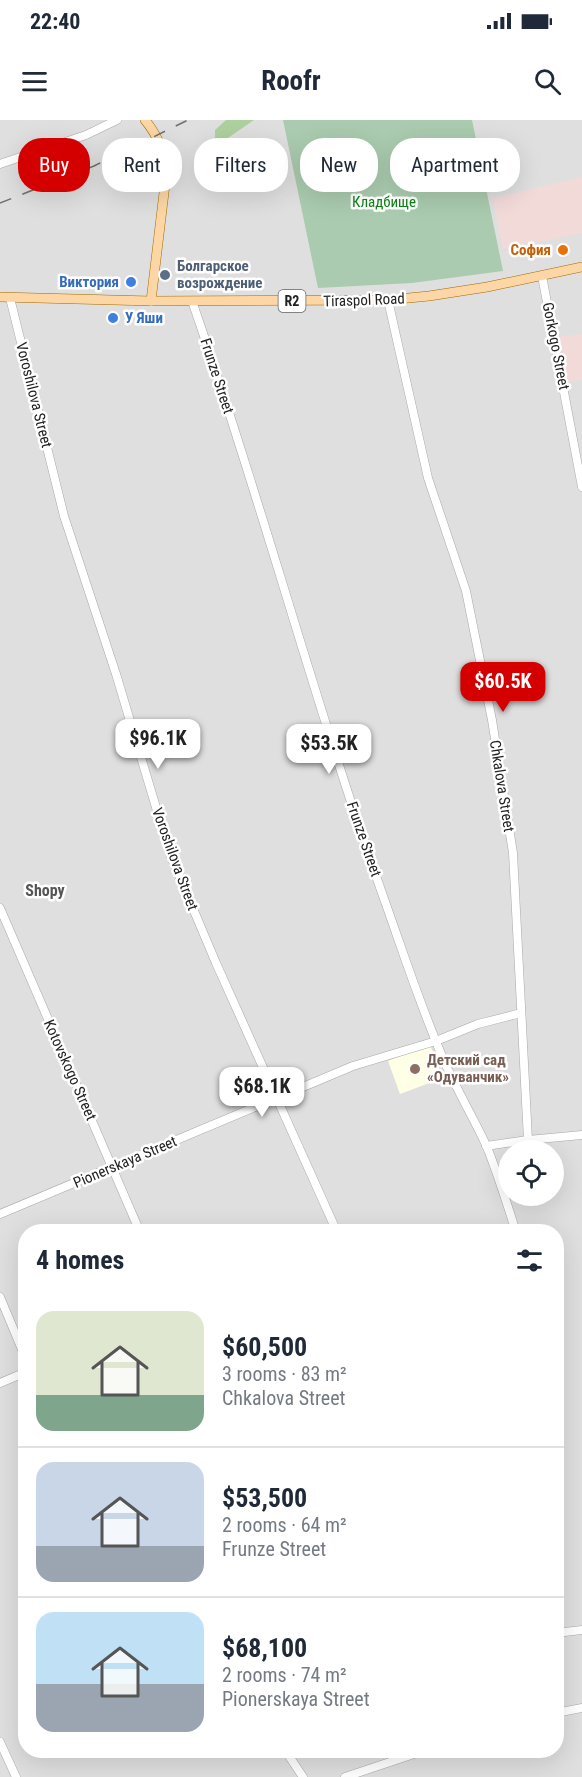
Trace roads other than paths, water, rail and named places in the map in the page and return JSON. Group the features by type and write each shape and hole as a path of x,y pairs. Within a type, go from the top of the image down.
{"main road":[{"path":"145,120 155,133 166,165 151,302"},
{"name":"Tiraspol Road","path":"5,297 151,302 388,300 464,291 582,267"}],"street":[{"path":"0,164 86,135 117,120"},
{"name":"Gorkogo Street","path":"542,276 582,487"},
{"name":"Voroshilova Street","path":"5,297 64,516 116,674 170,854 216,963 334,1224"},
{"name":"Chkalova Street","path":"388,300 428,478 466,591 492,720 513,853 528,1140"},
{"name":"Frunze Street","path":"192,301 249,471 344,779 387,908 436,1041 486,1146 514,1224"},
{"name":"Kotovskogo Street","path":"0,908 137,1224"},
{"name":"Pionerskaya Street","path":"0,1214 353,1066 436,1041 478,1024 521,1013"},
{"path":"528,1140 582,1135"},
{"path":"486,1146 498,1144"},
{"path":"0,1297 18,1340"},
{"path":"0,1383 18,1375"},
{"path":"564,1632 582,1630"},
{"path":"564,1711 582,1708"},
{"path":"0,1742 16,1777"},
{"path":"290,1758 303,1777"},
{"path":"345,1777 402,1758"}],"railway":[{"path":"0,203 94,166 188,120"}],"place":[{"name":"София","path":"563,250"},
{"name":"Болгарское возрождение","path":"165,275"},
{"name":"Виктория","path":"131,282"},
{"name":"У Яши","path":"113,318"},
{"name":"Детский сад «Одуванчик»","path":"415,1069"}],"district":[{"name":"Shopy","path":"45,890"}],"park label":[{"name":"Кладбище","path":"384,202"}]}
